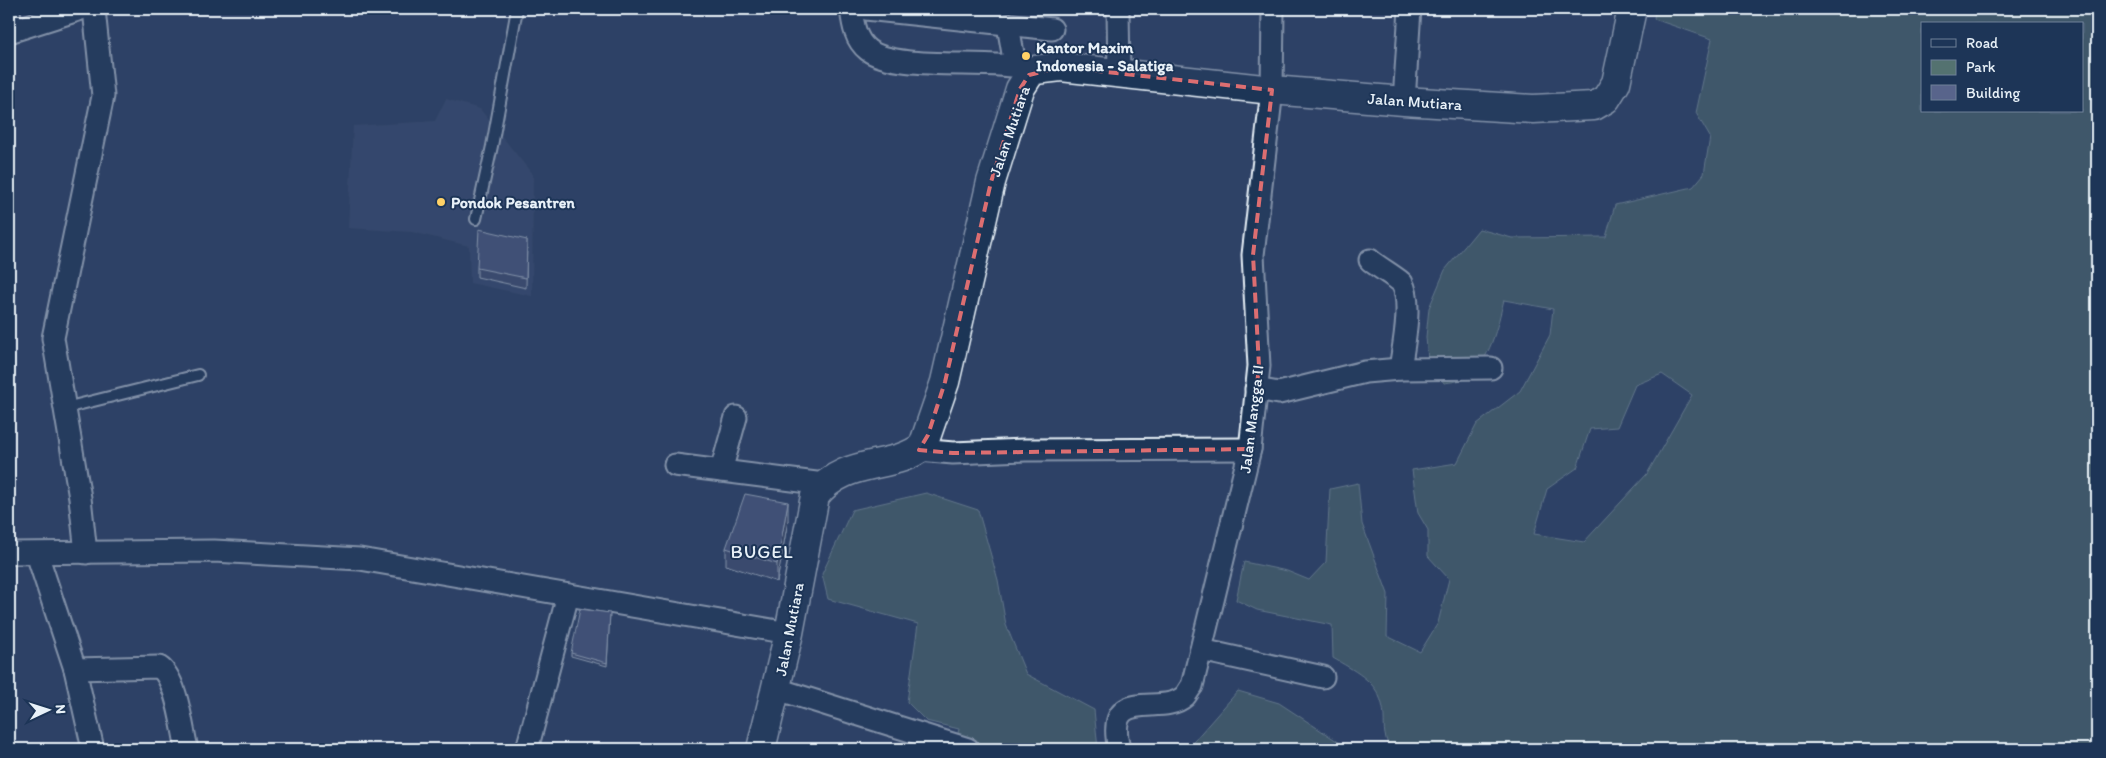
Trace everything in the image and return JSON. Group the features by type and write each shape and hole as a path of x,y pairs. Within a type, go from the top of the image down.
{"street":[{"path":"9,10 10,32 81,9"},
{"path":"86,553 80,498 52,338 103,96 94,9"},
{"path":"851,9 854,32 868,50 893,61 1025,68 1008,25"},
{"path":"866,9 925,12 1008,25 1052,29"},
{"path":"1118,9 1119,74"},
{"name":"Jalan Mangga II","path":"1119,749 1116,726 1122,713 1134,706 1173,702 1184,697 1192,686 1250,449 1259,366 1253,255 1272,90 1274,9"},
{"path":"1404,101 1410,9"},
{"name":"Jalan Mutiara","path":"919,450 928,435 945,382 991,182 1020,89 1029,75 1025,68 1061,67 1272,90 1404,101 1533,109 1594,106 1606,99 1616,83 1632,9"},
{"path":"1370,260 1401,282 1406,296 1406,329 1400,369"},
{"path":"1256,390 1279,392 1365,372 1400,369 1491,368"},
{"path":"722,471 736,417"},
{"path":"675,465 824,484 849,471 908,455 919,450 953,453 1025,450 1250,449"},
{"name":"Jalan Mutiara","path":"761,749 790,633 815,496 824,484"},
{"path":"9,553 214,550 360,559 790,633"},
{"path":"37,554 74,669 93,749"},
{"path":"527,749 568,595"},
{"path":"1201,650 1323,677"},
{"path":"74,669 160,667 166,671 172,682 187,749"},
{"path":"777,689 968,749"}],"lane":[{"path":"476,219 492,146 516,9"},
{"path":"65,408 198,375"}],"highlighted area":[{"path":"1061,67 1272,90 1253,255 1259,366 1250,449 953,453 919,450 928,435 945,382 991,182 1020,89 1029,75"}],"shaded area":[{"name":"Pondok Pesantren","path":"446,99 480,109 533,175 532,296 470,283 469,246 412,232 348,228 353,126 435,121"}],"green space":[{"path":"1655,9 2097,9 2097,749 1391,749 1385,732 1382,704 1375,688 1363,676 1333,658 1332,625 1257,610 1236,600 1244,562 1287,571 1309,580 1326,562 1330,489 1358,483 1362,524 1388,594 1387,636 1420,652 1438,623 1449,579 1428,556 1428,530 1418,513 1412,470 1457,463 1477,424 1520,391 1550,335 1553,309 1504,300 1496,332 1482,362 1465,378 1444,383 1428,360 1426,337 1429,308 1445,270 1479,229 1512,238 1606,237 1615,205 1693,187 1704,174 1710,137 1696,113 1712,39 1654,19","holes":["1662,374 1692,395 1647,474 1584,542 1534,534 1547,489 1577,468 1590,429 1617,427 1635,385"]},
{"path":"926,493 978,510 998,580 1006,625 1026,674 1094,710 1098,749 954,749 959,729 926,721 907,702 918,624 828,599 822,574 852,510"},
{"path":"1238,691 1279,703 1340,743 1344,749 1187,749"}],"building":[{"path":"479,229 527,240 526,278 477,268"},
{"path":"745,494 788,502 777,564 726,548"},
{"path":"580,609 610,613 607,663 571,653"}],"place":[{"name":"Kantor Maxim Indonesia - Salatiga","path":"1026,56"},
{"name":"Pondok Pesantren","path":"441,202"}],"district":[{"name":"BUGEL","path":"762,551"}]}
